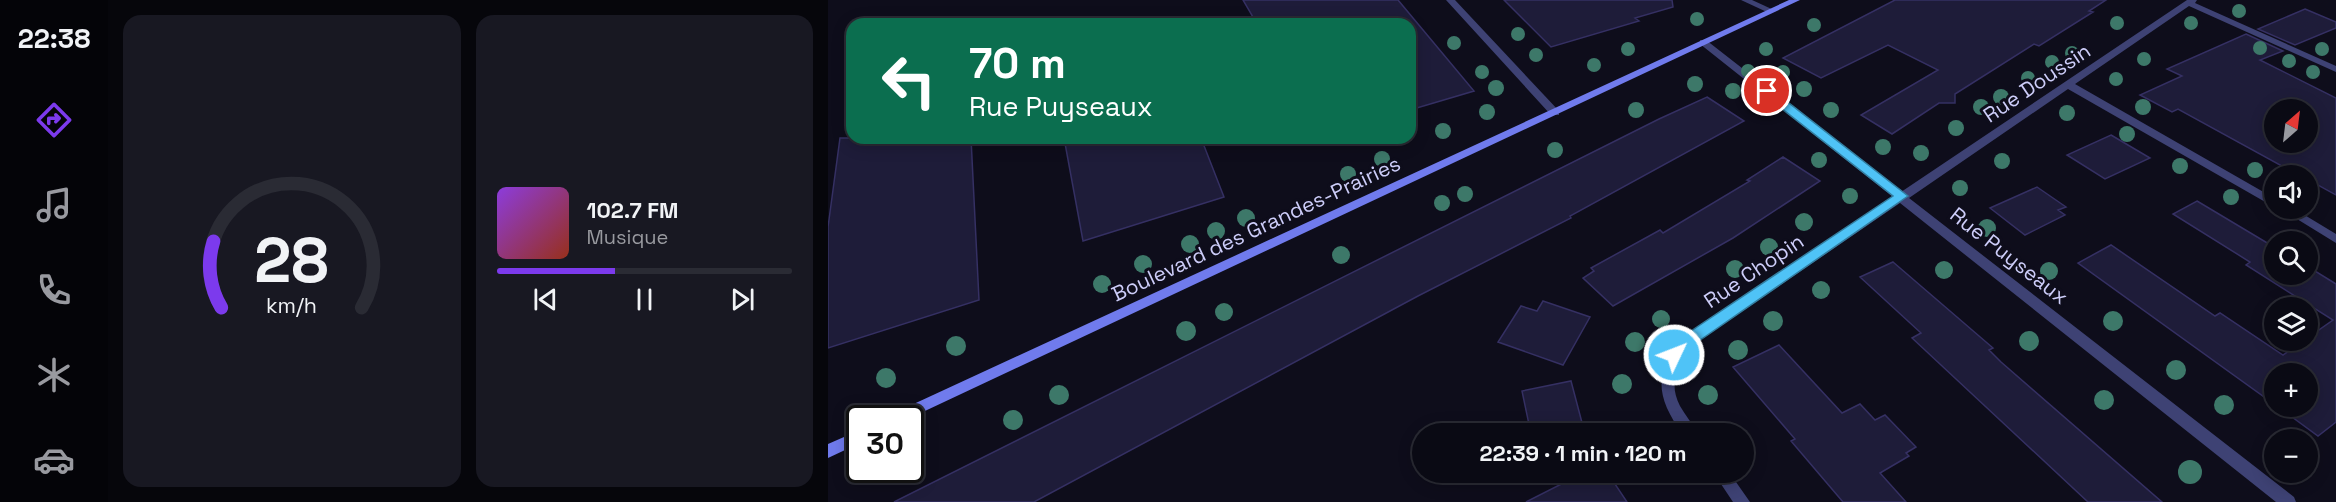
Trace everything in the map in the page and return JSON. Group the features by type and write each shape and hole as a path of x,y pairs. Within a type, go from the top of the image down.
{"main road":[{"name":"Boulevard des Grandes-Prairies","path":"924,405 1796,0"},
{"path":"828,451 846,443"}],"street":[{"path":"1450,0 1555,113"},
{"path":"1745,0 1772,11"},
{"path":"2191,1 2336,69"},
{"name":"Rue Doussin","path":"1902,196 2191,1"},
{"name":"Rue Puyseaux","path":"1703,42 1902,196 2288,502"},
{"path":"2067,84 2264,197"},
{"name":"Rue Chopin","path":"1683,423 1667,395 1667,374 1674,355 1691,339 1902,196"},
{"path":"2303,219 2336,238"},
{"path":"1728,483 1742,502"}],"building":[{"path":"1243,0 1398,0 1413,18 1254,18"},
{"path":"1504,0 1672,0 1673,7 1635,18 1639,21 1551,47"},
{"path":"1895,0 2106,0 2089,11 2093,12 2039,46 2034,44 1955,94 1955,103 1939,103 1892,134 1861,115 1938,70 1888,45 1821,78 1783,58"},
{"path":"2305,9 2336,22 2336,28 2295,45 2258,29"},
{"path":"1416,22 1474,91 1416,108"},
{"path":"2246,34 2283,51 2260,60 2336,98 2336,195 2318,185 2318,165 2280,165 2178,109 2172,112 2140,95 2182,76 2167,69"},
{"path":"1707,97 1744,121 1570,216 1571,218 1418,296 1034,502 894,502 1659,119"},
{"path":"2111,135 2150,158 2105,179 2067,155"},
{"path":"840,138 846,138 846,144 971,144 979,300 828,348 828,227"},
{"path":"1065,144 1203,144 1224,197 1083,241"},
{"path":"1783,157 1820,181 1733,238 1613,306 1583,278 1594,271 1591,268 1660,230 1663,233 1750,181 1747,180"},
{"path":"2037,187 2066,207 2058,210 2065,215 2025,235 1990,208"},
{"path":"2197,201 2264,241 2264,276 2246,265 2250,262 2173,214"},
{"path":"2111,245 2215,316 2220,313 2264,342 2264,351 2277,351 2283,355 2289,351 2318,351 2318,330 2333,320 2318,311 2318,297 2297,297 2278,285 2318,285 2318,273 2336,284 2336,422 2318,436 2318,429 2308,429 2292,417 2318,417 2318,363 2264,363 2264,397 2078,263"},
{"path":"1893,262 1993,348 1989,350 2001,362 2162,502 2088,502 1912,338 1921,333 1860,277"},
{"path":"1543,301 1590,317 1563,365 1498,342 1521,306 1537,311"},
{"path":"1779,345 1842,413 1860,404 1875,420 1885,415 1916,447 1906,453 1909,456 1880,473 1906,502 1843,502 1791,441 1795,439 1733,367"},
{"path":"1571,381 1582,423 1529,423 1522,391"},
{"path":"1563,483 1614,483 1627,502 1526,502"}],"route":[{"path":"1674,355 1691,339 1902,196 1767,91"}]}
